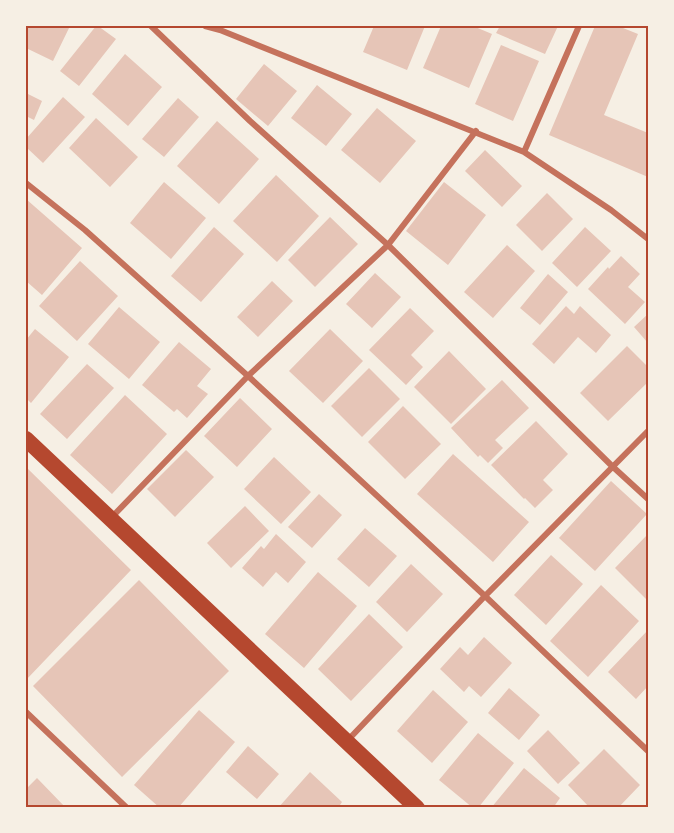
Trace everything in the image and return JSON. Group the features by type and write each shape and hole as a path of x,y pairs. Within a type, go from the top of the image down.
{"highway":[{"path":"26,440 417,807"}],"street":[{"path":"151,26 250,122 388,245 648,499"},
{"path":"205,26 476,131 524,152 611,210 648,239"},
{"path":"524,152 579,26"},
{"path":"111,518 248,376 388,245 476,131"},
{"path":"26,183 85,230 248,376 648,751"},
{"path":"347,741 485,596 648,431"},
{"path":"26,712 127,807"}],"building":[{"path":"26,26 70,26 53,61 26,48"},
{"path":"96,26 116,39 79,86 60,71"},
{"path":"374,26 425,26 407,70 363,52"},
{"path":"441,26 473,26 492,34 469,88 423,68"},
{"path":"500,26 558,26 545,54 496,33"},
{"path":"595,26 618,26 638,34 604,115 648,133 648,177 549,135"},
{"path":"501,45 539,61 513,121 475,104"},
{"path":"125,54 162,87 128,126 92,94"},
{"path":"264,64 297,91 268,126 236,99"},
{"path":"317,85 352,114 326,146 291,118"},
{"path":"26,93 42,101 34,120 26,116"},
{"path":"63,97 85,117 43,163 26,147 26,139"},
{"path":"178,98 199,117 164,157 142,139"},
{"path":"377,108 416,141 380,183 341,150"},
{"path":"96,118 138,157 110,187 69,148"},
{"path":"217,121 259,159 219,204 177,166"},
{"path":"485,150 522,186 502,207 465,171"},
{"path":"276,175 319,216 277,262 233,221"},
{"path":"164,182 206,218 171,259 130,223"},
{"path":"444,182 486,215 448,265 406,231"},
{"path":"547,193 573,219 542,251 516,225"},
{"path":"26,199 82,248 42,295 26,281"},
{"path":"330,217 358,244 315,287 288,260"},
{"path":"214,227 244,254 201,302 171,276"},
{"path":"585,227 611,251 577,287 552,263"},
{"path":"507,245 535,271 493,318 464,292"},
{"path":"621,256 640,274 628,287 645,302 625,324 588,289"},
{"path":"80,261 118,296 77,341 39,306"},
{"path":"375,273 401,297 372,328 346,304"},
{"path":"548,274 568,292 540,325 520,308"},
{"path":"272,281 293,301 258,337 237,317"},
{"path":"566,306 574,314 580,306 611,335 596,353 578,337 554,364 532,344"},
{"path":"119,307 160,342 129,379 88,344"},
{"path":"410,308 434,331 411,355 423,367 406,385 369,350"},
{"path":"648,314 648,343 634,327"},
{"path":"35,329 69,357 31,403 26,398 26,340"},
{"path":"330,329 363,361 323,403 289,371"},
{"path":"179,342 211,369 197,386 208,394 187,418 177,409 174,412 142,385"},
{"path":"627,346 648,367 648,382 608,421 580,393"},
{"path":"449,351 486,389 451,424 414,387"},
{"path":"87,364 114,388 67,439 40,414"},
{"path":"369,368 400,399 362,437 331,406"},
{"path":"502,380 529,408 495,440 503,448 488,463 480,455 478,457 451,428"},
{"path":"125,395 167,434 112,494 70,455"},
{"path":"240,398 272,429 237,467 204,436"},
{"path":"403,406 441,444 405,479 368,442"},
{"path":"536,421 568,454 543,480 553,490 535,508 491,465"},
{"path":"186,450 214,477 175,517 147,489"},
{"path":"453,454 529,522 493,562 417,494"},
{"path":"274,457 311,492 281,524 244,489"},
{"path":"26,467 131,570 26,680"},
{"path":"611,481 647,514 595,571 559,538"},
{"path":"319,494 342,515 312,548 288,527"},
{"path":"245,506 269,531 231,568 207,543"},
{"path":"365,528 397,556 369,587 337,559"},
{"path":"276,534 306,562 288,583 276,572 263,587 242,568 261,546 264,549"},
{"path":"648,534 648,601 615,568"},
{"path":"551,555 583,584 546,625 514,595"},
{"path":"411,564 443,594 407,632 376,602"},
{"path":"318,572 357,606 304,668 265,634"},
{"path":"139,580 229,671 122,777 33,686"},
{"path":"601,585 639,621 588,677 550,641"},
{"path":"369,614 403,647 351,701 318,669"},
{"path":"648,630 648,686 636,699 608,672"},
{"path":"484,637 512,663 481,697 469,686 464,692 440,669 460,647 468,655"},
{"path":"509,688 540,715 519,740 488,713"},
{"path":"433,690 468,722 432,763 397,731"},
{"path":"199,710 235,742 178,808 160,808 134,785"},
{"path":"548,730 580,763 558,784 527,751"},
{"path":"478,733 514,763 478,808 473,808 439,780"},
{"path":"248,746 279,774 257,799 226,772"},
{"path":"604,749 640,785 618,808 590,808 568,785"},
{"path":"524,768 560,798 553,808 491,808"},
{"path":"310,772 342,802 338,808 278,808"},
{"path":"37,778 66,808 26,808 26,789"}]}
